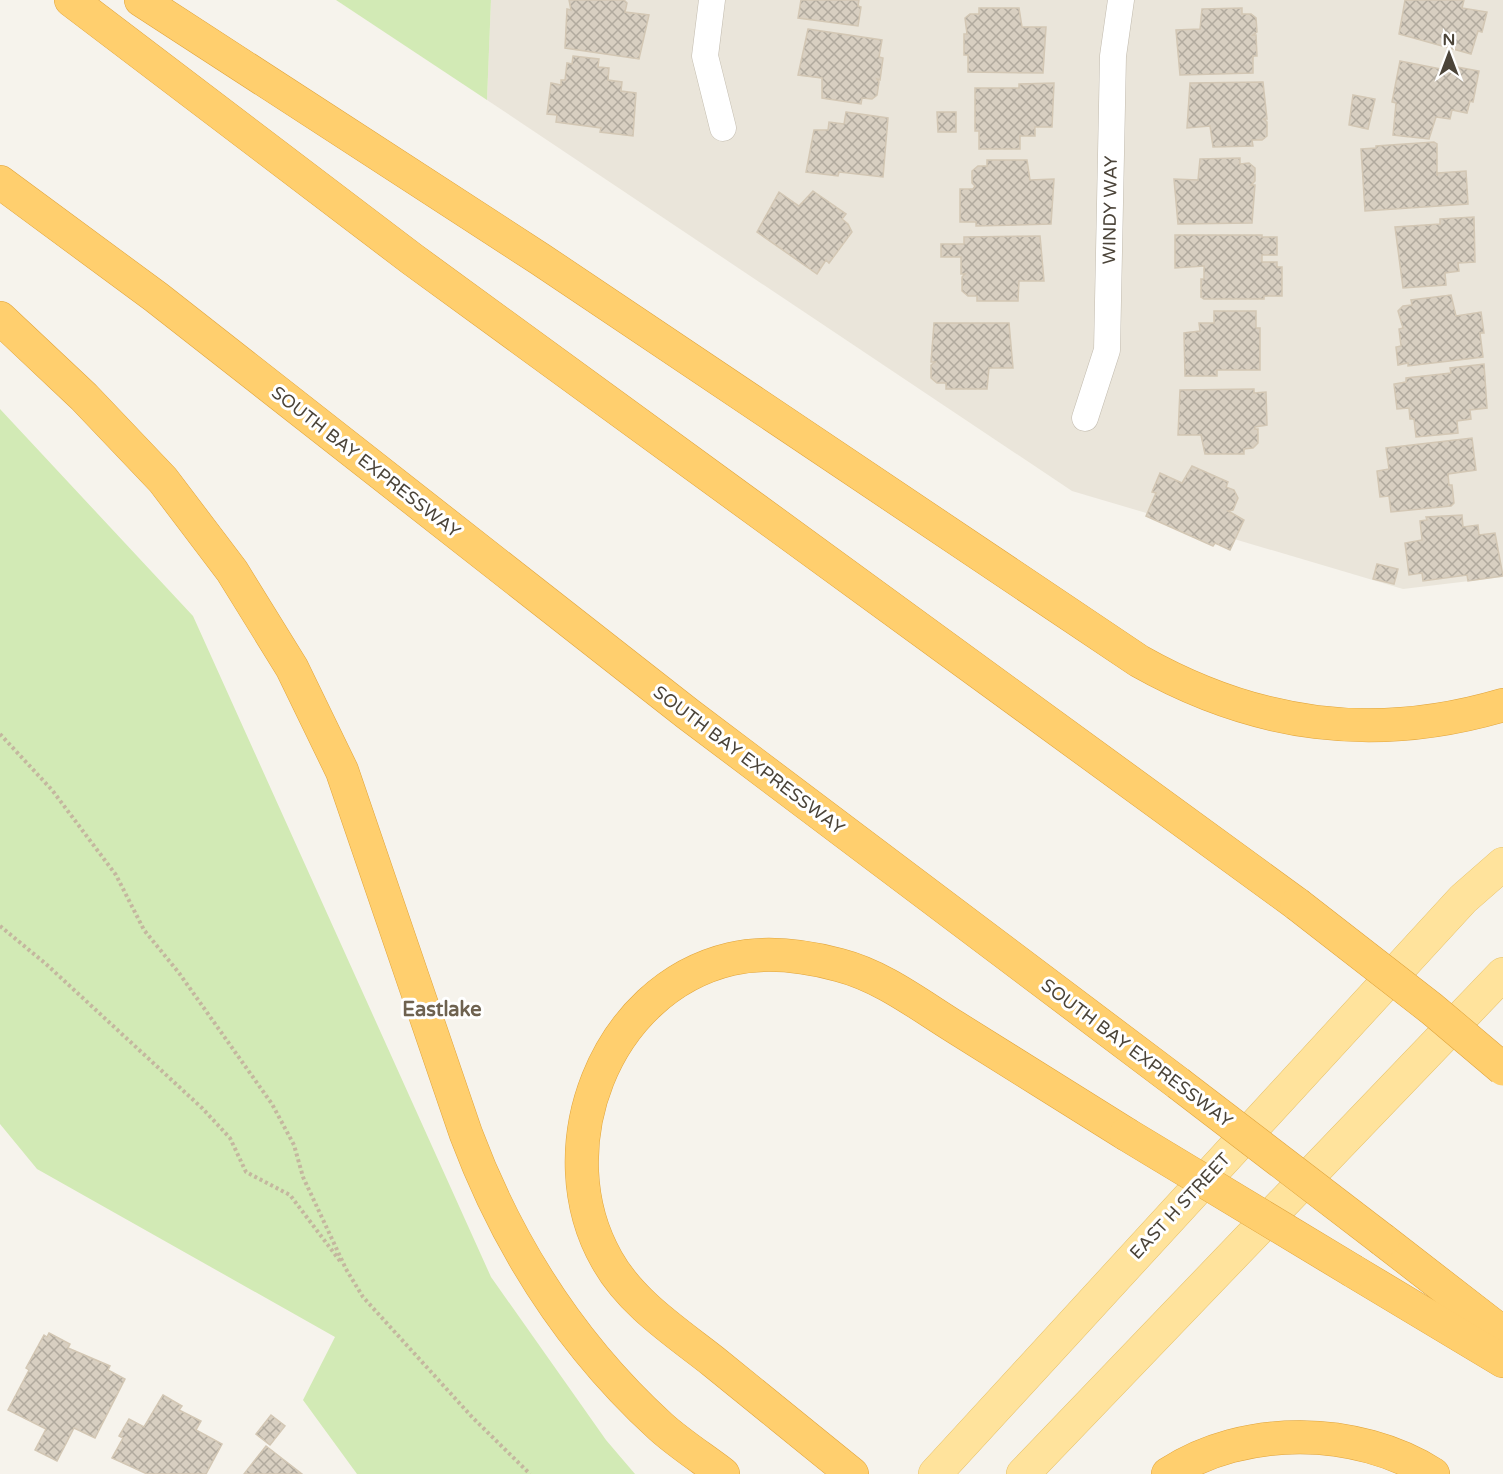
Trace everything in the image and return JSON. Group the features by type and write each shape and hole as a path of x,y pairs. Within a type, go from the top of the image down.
{"highway":[{"path":"71,0 411,259 1297,904 1432,1009 1503,1069"},
{"path":"141,0 540,259 1139,661 1173,680 1244,708 1281,717 1328,724 1357,726 1414,724 1471,714 1503,705"},
{"name":"SOUTH BAY EXPRESSWAY","path":"0,182 156,297 688,714 1178,1083 1503,1333"},
{"path":"0,318 84,397 163,480 219,552 263,619 292,668 342,771 466,1134 482,1176 517,1247 546,1294 600,1365 663,1428 723,1474"},
{"path":"852,1474 639,1301 612,1268 596,1239 582,1190 582,1141 592,1094 601,1070 627,1027 663,992 707,967 732,959 759,956 814,959 842,966 893,987 1126,1134 1503,1361"},
{"path":"1432,1009 1503,1047"},
{"path":"1168,1474 1226,1449 1283,1438 1342,1440 1398,1456 1433,1474"}],"main road":[{"name":"EAST H STREET","path":"934,1474 1463,899 1503,864"},
{"path":"1023,1474 1503,974"}],"street":[{"path":"712,0 705,56 723,128"},
{"name":"WINDY WAY","path":"1084,418 1107,350 1113,56 1121,0"}],"path":[{"path":"0,734 52,790 116,875 144,930 179,973 272,1104 294,1145 303,1178 346,1269"},
{"path":"0,926 46,964 202,1108 230,1138 246,1172 290,1195 346,1269 363,1297 472,1417 530,1474"}],"shaded area":[{"path":"491,0 1503,0 1503,577 1403,589 1072,491 487,100"}],"green space":[{"path":"336,0 491,0 487,100"},
{"path":"0,409 193,616 491,1277 606,1440 635,1474 357,1474 303,1400 335,1337 37,1169 0,1124"}],"building":[{"path":"569,0 624,0 627,3 625,12 649,15 639,59 565,48 567,9 571,10"},
{"path":"801,0 859,0 858,6 861,7 858,26 798,18"},
{"path":"1405,0 1464,0 1462,8 1487,12 1482,32 1478,31 1471,54 1399,34"},
{"path":"979,8 1019,8 1022,27 1046,27 1043,73 968,72 968,55 964,55 964,34 967,34 965,18 970,14 979,14"},
{"path":"1242,8 1242,14 1251,14 1256,18 1257,32 1253,35 1256,35 1257,56 1253,56 1253,73 1180,75 1176,30 1200,29 1202,9"},
{"path":"808,29 882,40 879,57 883,58 880,80 877,79 879,82 877,95 872,99 862,98 861,104 822,98 822,78 798,75"},
{"path":"573,56 599,59 598,67 609,68 608,80 622,82 621,91 636,93 633,136 600,132 601,128 556,122 557,115 547,114 551,83 561,85 561,80 565,80 567,63 572,64"},
{"path":"1400,61 1446,70 1446,65 1479,71 1473,102 1470,101 1467,113 1452,110 1450,119 1436,117 1429,139 1393,135 1396,103 1392,102"},
{"path":"1263,82 1267,136 1262,140 1252,140 1253,146 1213,147 1210,126 1187,128 1190,83"},
{"path":"1054,83 1052,127 1035,127 1035,136 1020,136 1020,149 979,149 979,131 975,131 975,88 1019,88 1019,84"},
{"path":"1353,95 1375,99 1368,129 1349,125"},
{"path":"846,112 888,118 883,177 839,172 838,176 806,172 814,130 828,130 829,122 844,124"},
{"path":"937,112 956,112 956,132 938,132"},
{"path":"1434,142 1437,144 1437,176 1438,173 1466,171 1468,204 1365,211 1361,149"},
{"path":"1240,158 1240,164 1249,163 1255,168 1255,181 1251,185 1255,185 1252,223 1178,224 1174,179 1198,180 1200,159"},
{"path":"987,160 1027,160 1030,180 1054,179 1051,224 976,226 976,222 960,222 960,189 973,189 975,186 972,183 972,171 978,166 987,166"},
{"path":"813,191 846,214 842,219 852,232 829,263 826,260 817,274 757,232 779,192 799,206"},
{"path":"1474,217 1475,262 1458,263 1459,271 1445,273 1446,285 1403,288 1395,227 1440,224 1440,219"},
{"path":"1175,235 1277,237 1277,255 1262,255 1262,262 1277,262 1277,267 1282,267 1282,296 1264,296 1264,299 1204,299 1201,297 1201,279 1204,279 1204,266 1175,268"},
{"path":"1040,236 1044,281 1019,281 1018,301 977,301 977,296 968,296 962,291 962,277 965,274 961,274 961,257 941,257 941,244 964,244 964,237"},
{"path":"1451,295 1456,316 1481,312 1484,333 1480,333 1483,357 1408,366 1408,363 1398,365 1396,347 1401,346 1399,329 1403,328 1398,311 1403,306 1412,305 1411,300"},
{"path":"1214,311 1256,311 1256,328 1260,328 1260,370 1217,370 1217,376 1185,376 1184,333 1200,331 1199,323 1214,323"},
{"path":"934,323 1009,323 1013,368 989,368 987,389 946,389 946,383 937,383 931,378 931,365 935,362 931,362"},
{"path":"1484,364 1487,408 1470,410 1471,419 1457,421 1458,433 1416,437 1414,419 1410,419 1409,408 1397,409 1394,384 1406,382 1406,378 1451,373 1450,368"},
{"path":"1254,389 1254,393 1266,392 1267,425 1255,427 1258,429 1258,443 1253,448 1244,449 1244,454 1205,454 1201,435 1178,435 1180,390"},
{"path":"1472,438 1476,470 1448,474 1454,503 1451,506 1391,512 1389,496 1380,497 1377,471 1389,469 1386,448"},
{"path":"1192,466 1228,482 1226,487 1234,490 1238,498 1233,510 1228,511 1244,520 1230,550 1215,543 1213,546 1146,516 1156,493 1152,492 1160,473 1182,483"},
{"path":"1462,515 1463,527 1478,525 1479,535 1495,533 1503,576 1468,581 1467,575 1423,581 1422,573 1409,575 1405,543 1422,540 1420,521 1427,520 1426,517"},
{"path":"1377,564 1398,569 1394,584 1373,579"},
{"path":"49,1333 70,1344 68,1348 110,1366 108,1370 125,1379 95,1438 74,1428 57,1461 35,1450 46,1429 8,1410 29,1370 26,1368 44,1335 47,1337"},
{"path":"163,1395 182,1406 179,1410 201,1421 196,1430 222,1444 206,1474 147,1474 112,1458 123,1438 119,1436 129,1419 144,1427"},
{"path":"271,1415 285,1426 270,1445 256,1434"},
{"path":"266,1446 302,1474 244,1474"}],"district":[{"name":"Eastlake","path":"442,1009"}]}
